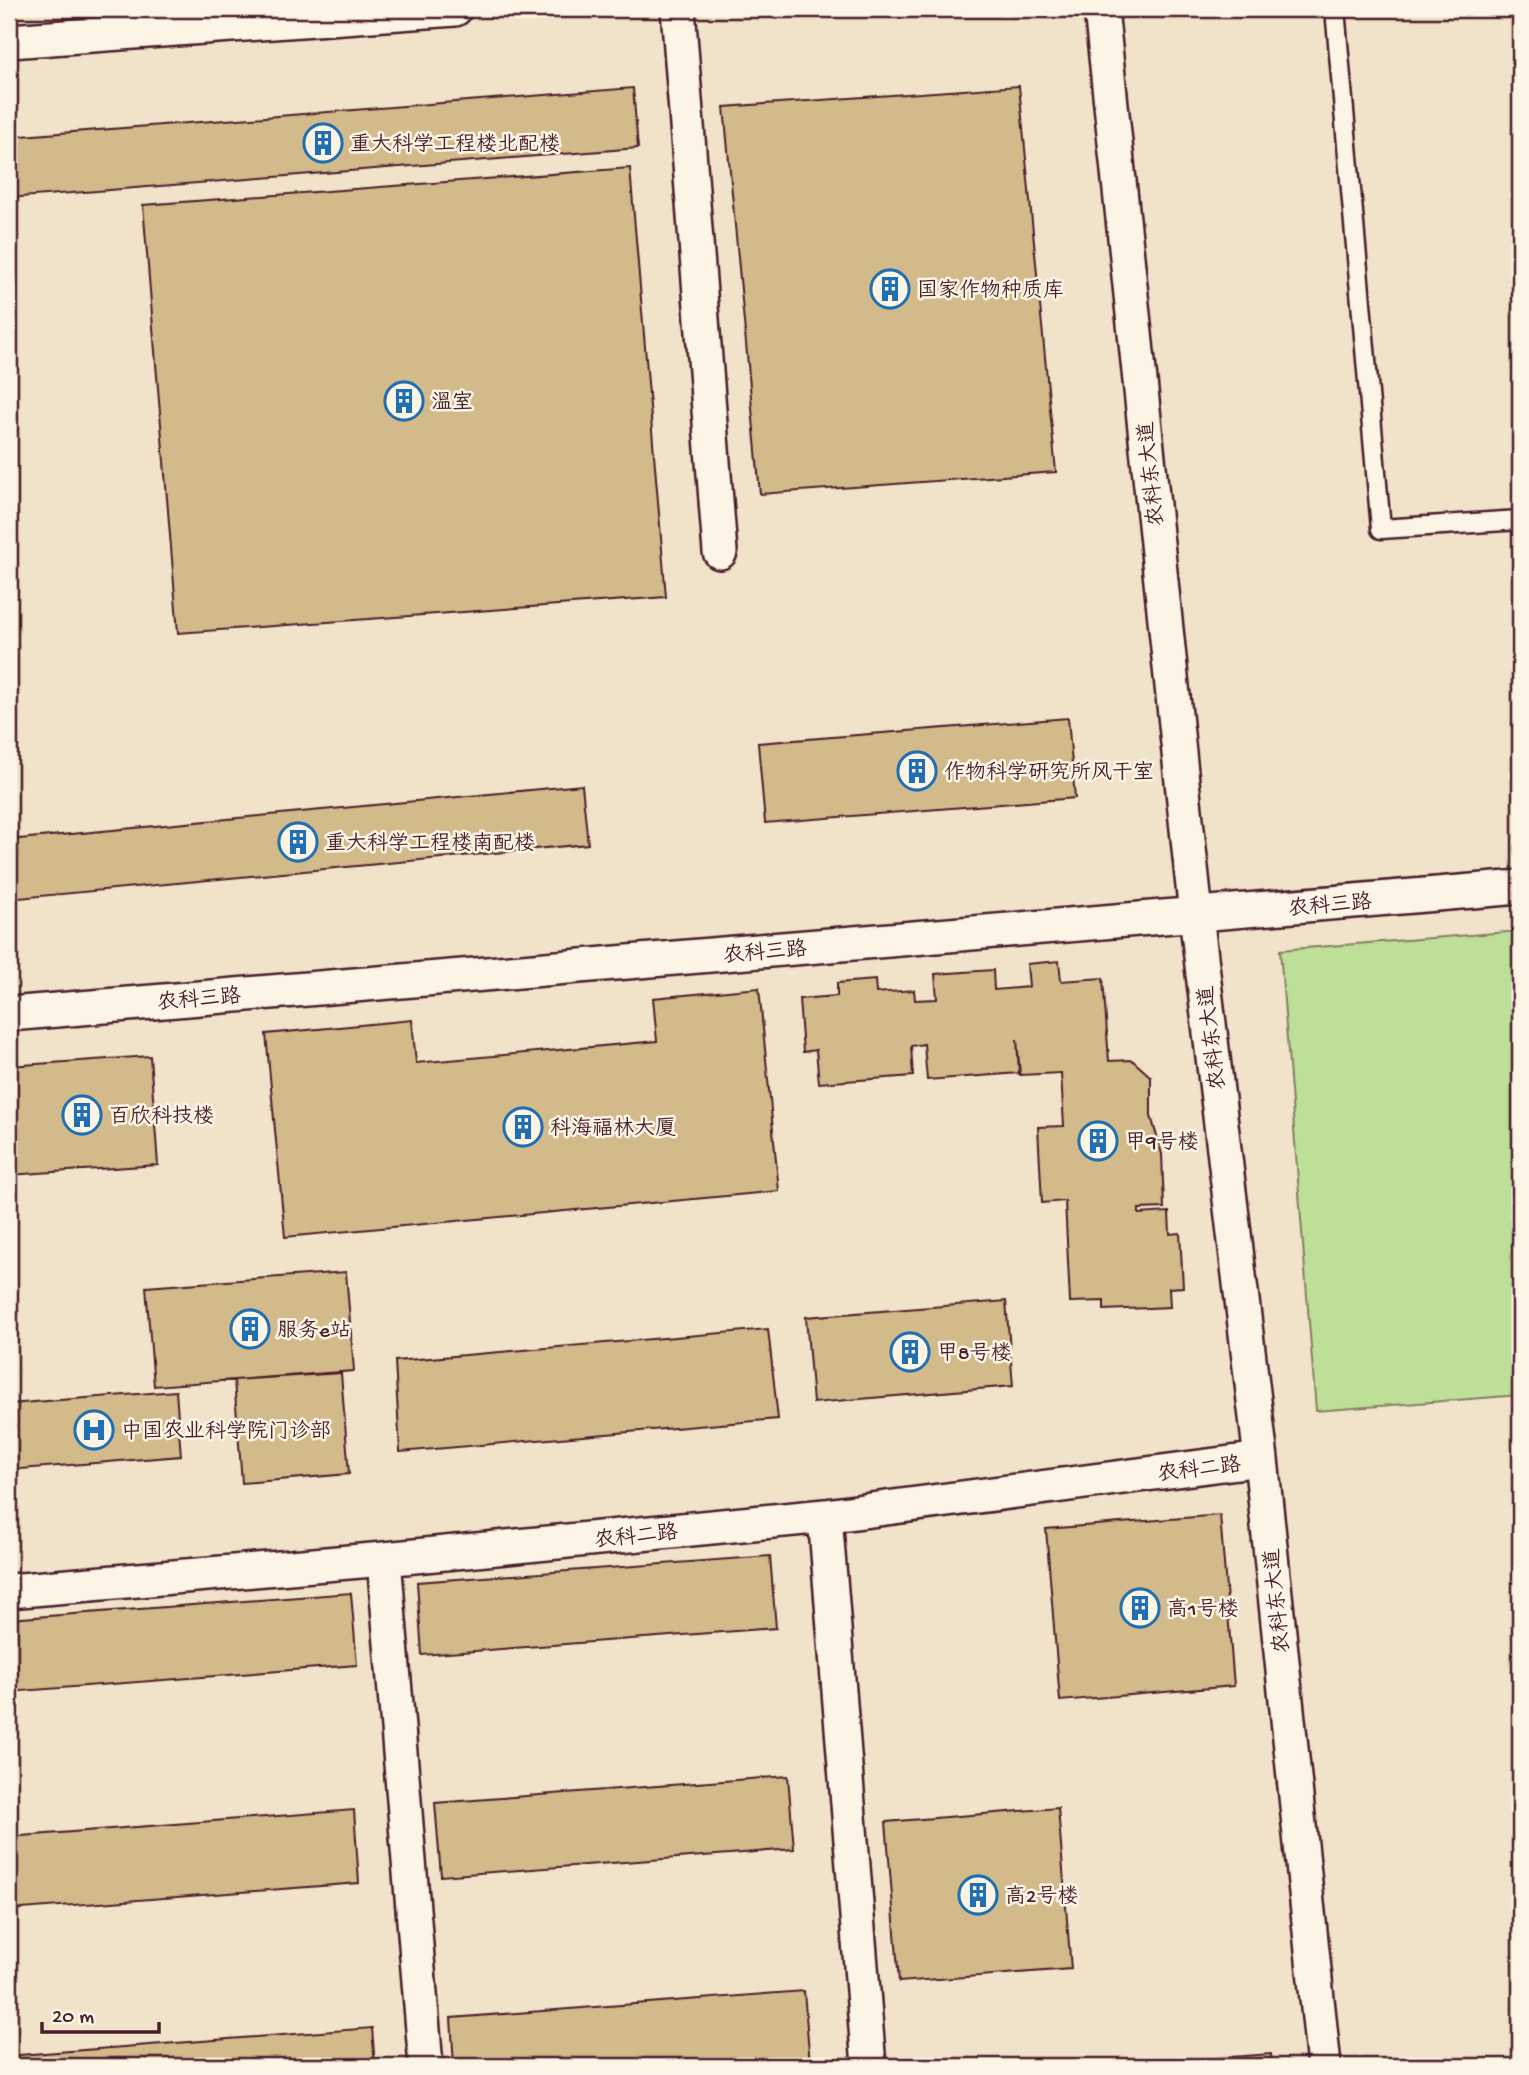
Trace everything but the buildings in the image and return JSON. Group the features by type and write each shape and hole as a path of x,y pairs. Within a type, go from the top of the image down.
{"street":[{"path":"9,41 455,9"},
{"path":"678,9 720,552"},
{"name":"农科东大道","path":"1101,9 1196,915 1261,1460 1324,2066"},
{"name":"农科三路","path":"9,1014 1520,887"},
{"name":"农科二路","path":"9,1591 384,1559 825,1516 1261,1460"},
{"path":"825,1516 869,2066"},
{"path":"384,1559 426,2066"}],"lane":[{"path":"1335,9 1381,529 1520,520"}],"shaded area":[{"path":"9,9 1520,9 1520,2066 9,2066"}],"green space":[{"path":"1520,931 1520,1395 1316,1411 1280,950"}],"place":[{"name":"重大科学工程楼北配楼","path":"323,143"},
{"name":"国家作物种质库","path":"890,289"},
{"name":"温室","path":"404,401"},
{"name":"作物科学研究所风干室","path":"917,771"},
{"name":"重大科学工程楼南配楼","path":"298,842"},
{"name":"百欣科技楼","path":"82,1115"},
{"name":"科海福林大厦","path":"523,1127"},
{"name":"甲9号楼","path":"1098,1141"},
{"name":"服务e站","path":"250,1329"},
{"name":"甲8号楼","path":"910,1352"},
{"name":"中国农业科学院门诊部","path":"94,1430"},
{"name":"高1号楼","path":"1140,1608"},
{"name":"高2号楼","path":"978,1895"}]}
